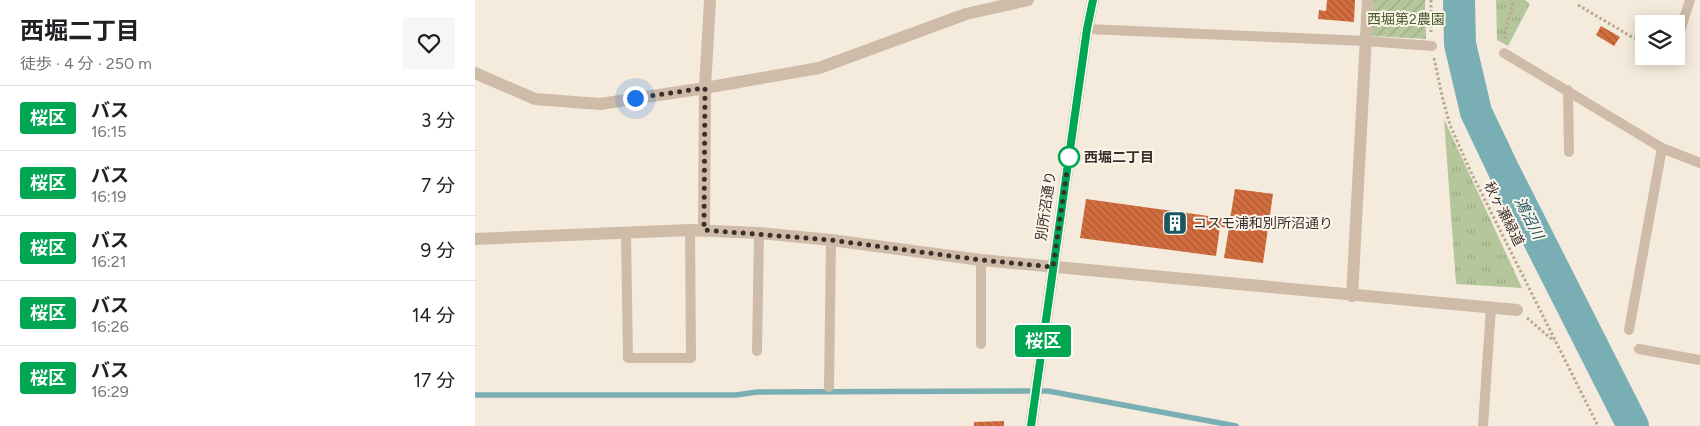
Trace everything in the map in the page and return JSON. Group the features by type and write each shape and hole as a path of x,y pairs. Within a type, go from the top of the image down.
{"street":[{"path":"704,230 705,88 710,0"},
{"path":"475,73 535,100 599,104 819,68 966,14 1028,0"},
{"name":"別所沼通り","path":"1031,426 1087,29 1093,0"},
{"path":"1352,296 1368,0"},
{"path":"475,239 690,230 759,233 831,240 981,260 1517,310"}],"lane":[{"path":"1685,15 1690,0"},
{"path":"1087,29 1366,41 1432,46"},
{"path":"1504,52 1662,148 1700,163"},
{"path":"1568,90 1569,152"},
{"path":"1629,330 1662,148"},
{"path":"626,234 628,358 691,358 690,230"},
{"path":"757,351 759,233"},
{"path":"829,387 831,240"},
{"path":"981,260 981,344"},
{"path":"1483,426 1491,307"},
{"path":"1639,349 1700,360"}],"path":[{"name":"秋ヶ瀬緑道","path":"1431,0 1432,46 1442,96 1454,133 1469,168 1598,426"},
{"path":"1504,52 1505,32 1513,4 1511,0"},
{"path":"1578,5 1635,38"},
{"path":"1517,310 1557,343"}],"green space":[{"name":"西堀第2農園","path":"1371,0 1425,0 1426,39 1373,36 1369,31"},
{"path":"1496,0 1525,0 1530,4 1508,46 1497,40"},
{"path":"1444,119 1522,288 1456,284"}],"building":[{"path":"1327,0 1355,0 1354,22 1318,19 1319,10 1326,11"},
{"path":"1601,26 1620,37 1614,46 1596,35"},
{"name":"コスモ浦和別所沼通り","path":"1235,189 1273,194 1263,263 1224,258 1229,228 1220,227 1216,256 1080,238 1086,199 1230,219"},
{"path":"1004,421 1004,426 974,426 974,422"}],"waterway":[{"name":"鴻沼川","path":"1459,0 1460,44 1476,112 1633,426"},
{"path":"475,395 736,395 757,392 1048,391 1236,426"}],"bus line":[{"name":"桜区","path":"1031,426 1087,29 1093,0"}],"place":[{"name":"西堀二丁目","path":"1069,157"},
{"name":"コスモ浦和別所沼通り","path":"1175,223"}],"route":[{"path":"635,98 705,88 704,230 831,240 981,260 1053,267 1069,157"}]}
